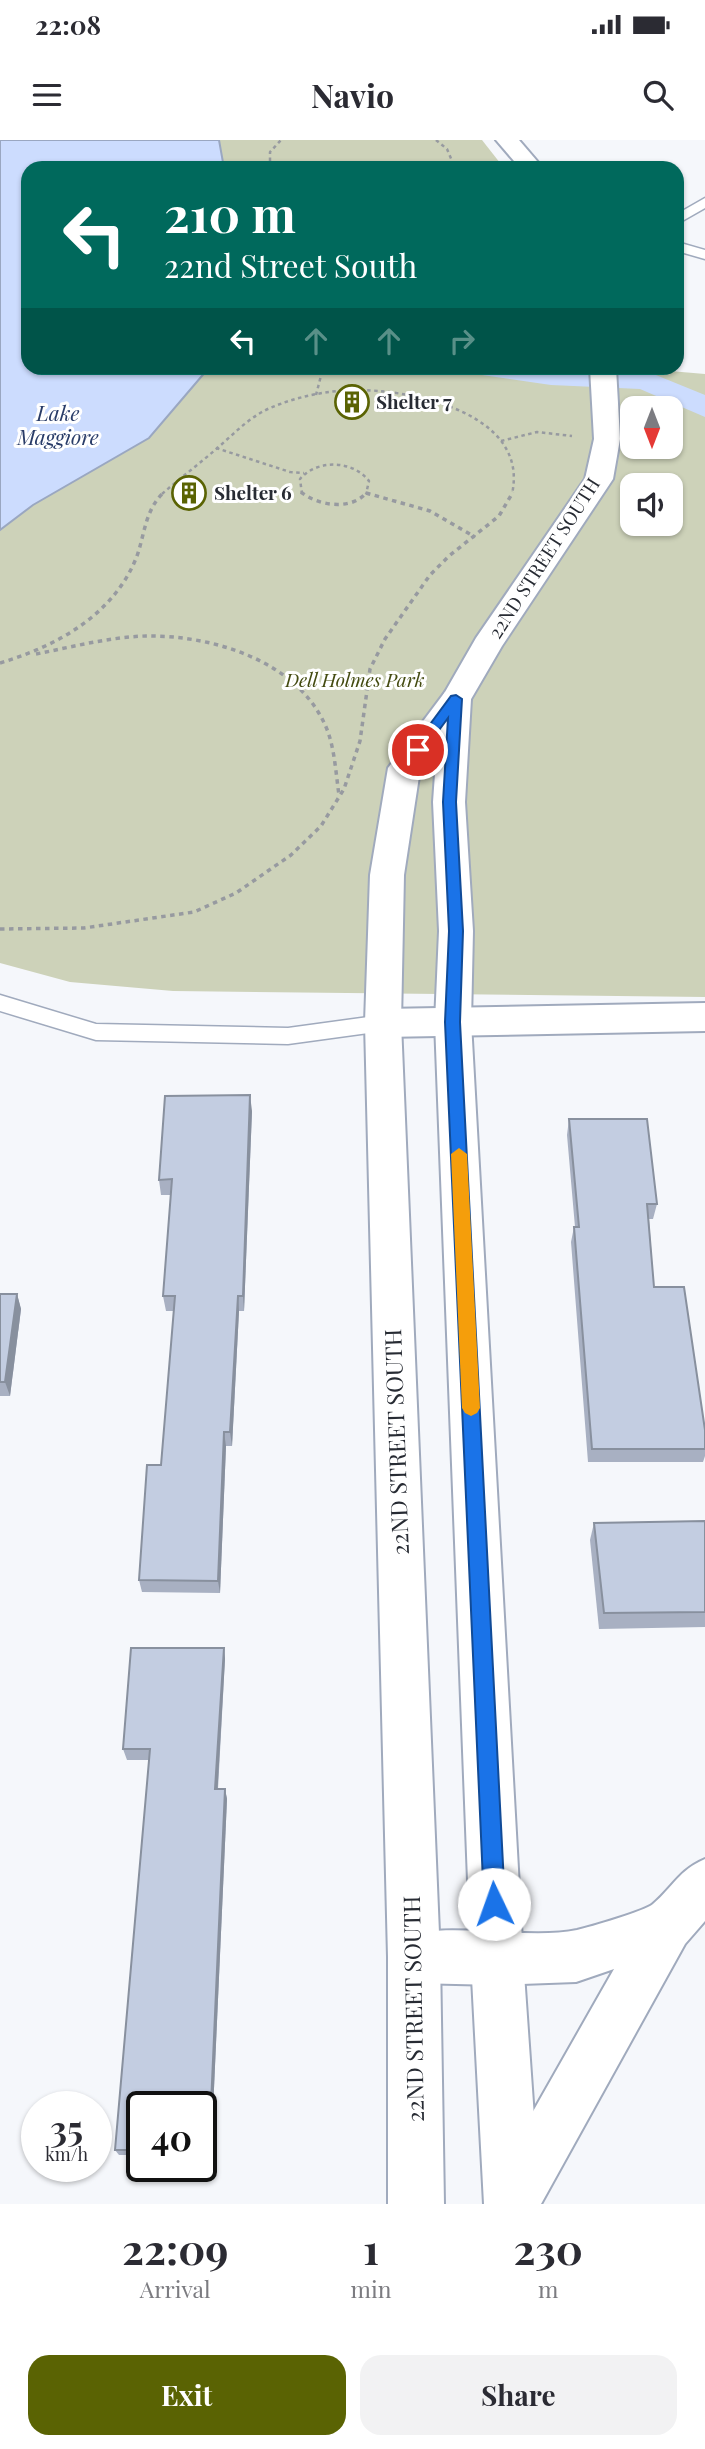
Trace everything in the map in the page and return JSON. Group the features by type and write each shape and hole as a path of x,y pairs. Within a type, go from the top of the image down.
{"street":[{"path":"507,140 526,161"},
{"name":"22ND STREET SOUTH","path":"416,2204 414,1957 383,1023 387,875 404,768 456,699 487,645 599,479 607,439 603,379"},
{"name":"22ND STREET SOUTH","path":"456,699 449,802 456,931 453,1022 497,1959 512,2202"},
{"path":"383,1023 705,1017"},
{"path":"512,2202 667,1926 705,1884"},
{"path":"414,1957 497,1959 576,1956 667,1926"}],"lane":[{"path":"684,216 705,202"},
{"path":"684,248 705,255"},
{"path":"0,1003 96,1032 288,1036 383,1023"}],"path":[{"path":"270,161 272,146 281,140"},
{"path":"436,140 447,149 452,161"},
{"path":"316,394 321,375"},
{"path":"0,929 78,930 202,910 258,878 301,847 332,813 355,762 371,667 404,610 424,583 450,556 501,513 512,497 515,482 510,453 501,440 481,423 461,411 413,394 359,390 316,394 266,410 248,421 155,501 145,517 143,538 135,560 124,583 105,606 75,630 33,654"},
{"path":"501,440 537,432 607,439"},
{"path":"216,448 290,472 305,473 325,465 349,466 358,470 369,481 366,493 360,499 341,505 318,503 302,493 298,486 305,473"},
{"path":"366,493 430,511 475,537"},
{"path":"0,663 33,654 148,635 207,642 265,664 289,677 306,695 327,730 339,796"}],"green space":[{"path":"219,140 482,140 498,161 223,161"},
{"name":"Dell Holmes Park","path":"705,374 705,997 173,991 70,982 0,963 0,530 33,505 149,438 203,375"}],"water":[{"name":"Lake Maggiore","path":"0,140 219,140 223,161 21,161 21,375 203,375 149,438 33,505 0,530"}],"building":[{"path":"250,1095 243,1296 238,1296 230,1432 224,1432 218,1581 139,1580 147,1465 161,1465 175,1296 163,1296 172,1179 159,1180 165,1096"},
{"path":"569,1119 647,1119 657,1204 647,1204 654,1287 684,1287 705,1430 705,1449 592,1449 574,1227 579,1227"},
{"path":"0,1294 17,1294 5,1382 0,1382"},
{"path":"705,1521 705,1612 604,1613 594,1523"},
{"path":"131,1648 224,1648 215,1789 225,1789 212,2091 126,2091 126,2150 115,2150 150,1749 123,1749"}],"waterway":[{"path":"544,375 646,380 705,407"}],"slow traffic":[{"path":"459,1154 471,1408"}],"place":[{"name":"Shelter 7","path":"352,402"},
{"name":"Shelter 6","path":"189,493"}],"route":[{"path":"418,750 456,699 454,765 449,802 456,931 453,1022 494,1904"}]}
